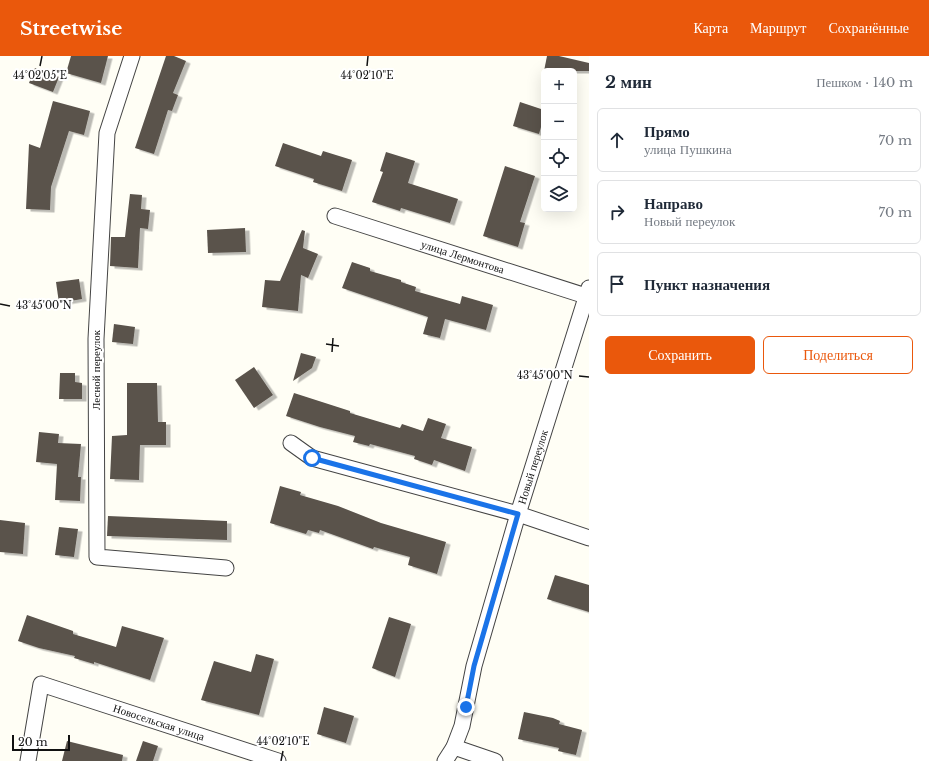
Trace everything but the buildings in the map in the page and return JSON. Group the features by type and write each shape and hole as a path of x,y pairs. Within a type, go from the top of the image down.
{"street":[{"name":"Лесной переулок","path":"132,56 108,133 96,339 96,557 226,568"},
{"name":"улица Лермонтова","path":"335,216 588,294"},
{"name":"Новый переулок","path":"445,761 454,747 462,726 474,666 518,514 588,294"},
{"path":"291,443 312,458 518,514 589,538"},
{"name":"Новосельская улица","path":"28,761 41,684 278,761"},
{"path":"454,747 495,761"}],"route":[{"path":"312,458 518,514 474,666 466,707"}]}
